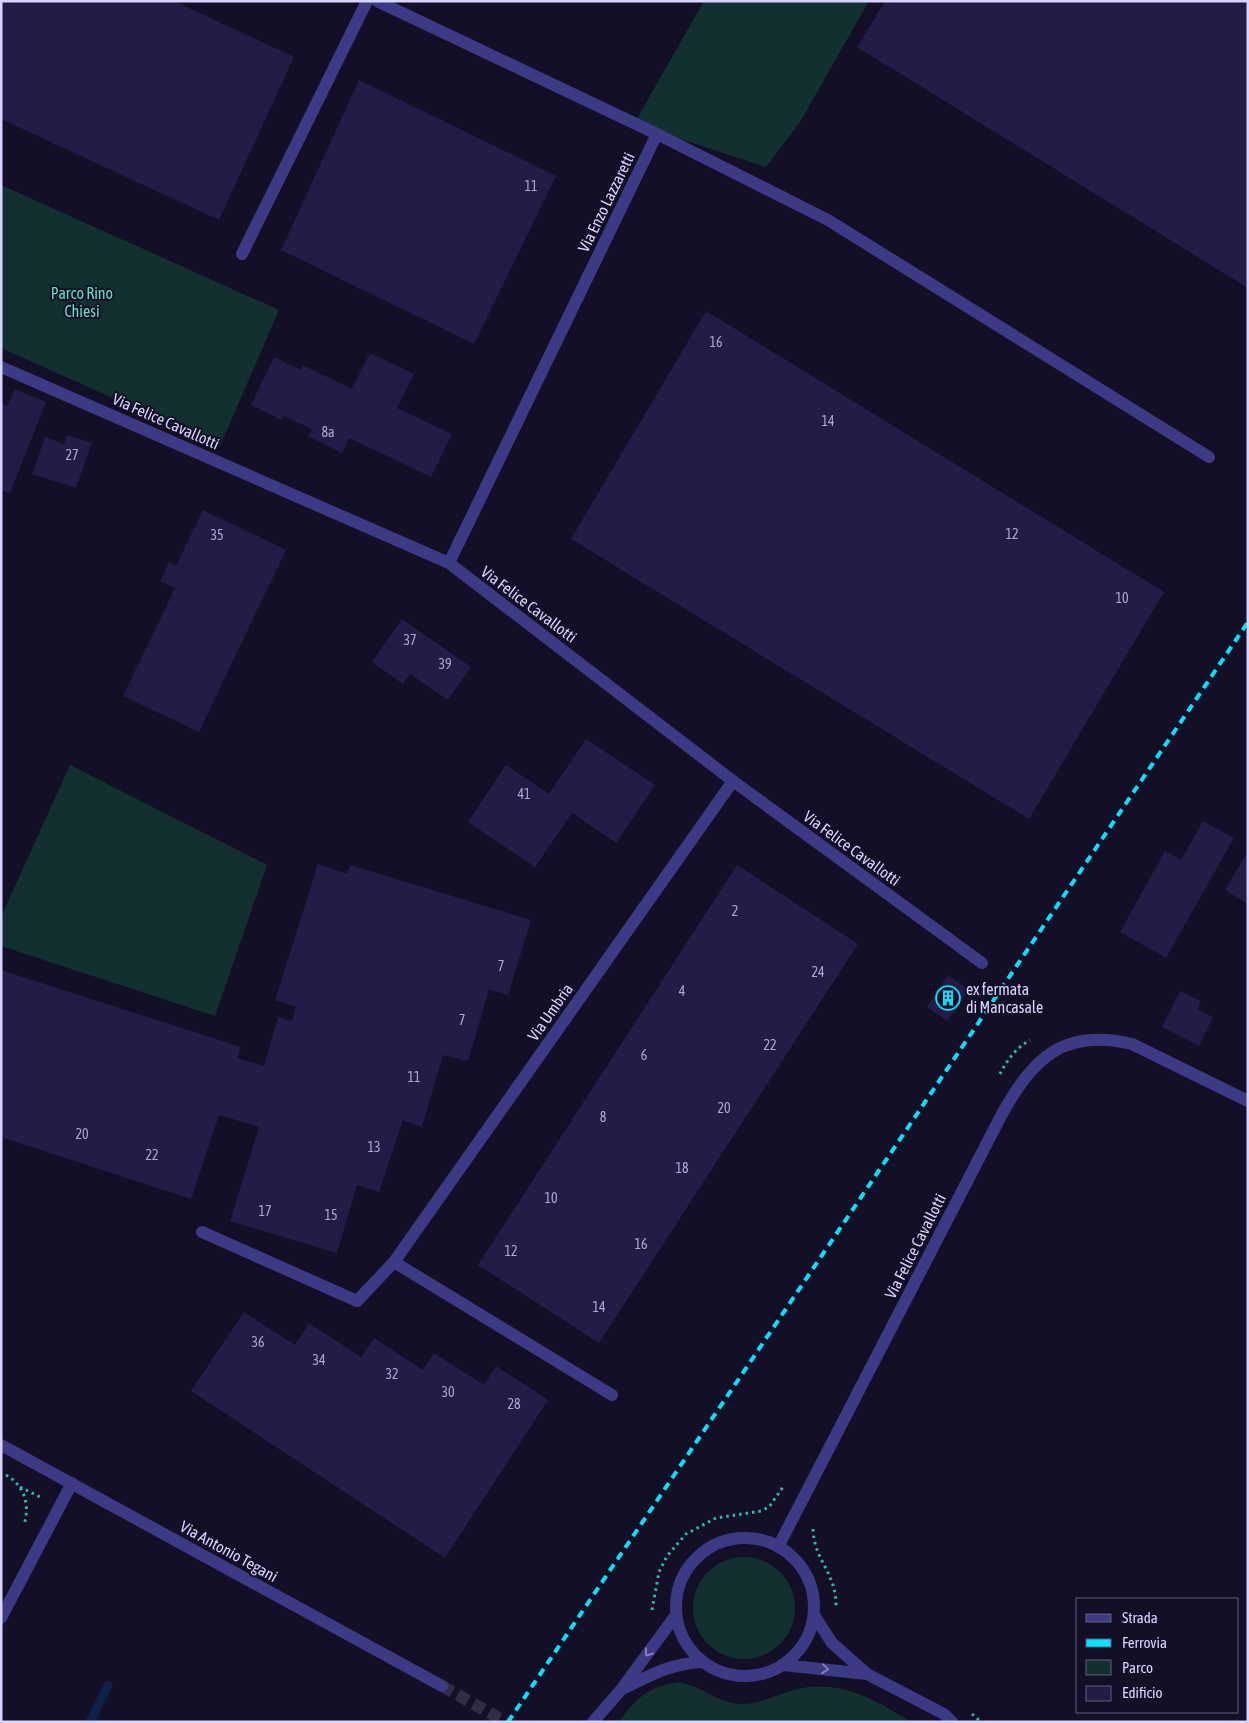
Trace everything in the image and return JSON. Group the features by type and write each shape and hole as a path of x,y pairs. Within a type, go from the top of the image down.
{"street":[{"path":"242,254 367,1"},
{"path":"376,1 657,134 828,220 1209,457"},
{"name":"Via Enzo Lazzaretti","path":"448,563 657,134"},
{"name":"Via Felice Cavallotti","path":"1,367 448,563 733,781 982,963"},
{"name":"Via Umbria","path":"202,1232 357,1301 394,1262 733,781"},
{"name":"Via Felice Cavallotti","path":"778,1547 1002,1114 1018,1086 1033,1067 1056,1049 1073,1042 1092,1038 1112,1039 1132,1044 1248,1101"},
{"path":"394,1262 612,1395"},
{"name":"Via Antonio Tegani","path":"1,1445 442,1686"},
{"path":"1,1618 72,1483"},
{"path":"746,1538 763,1541 778,1547 794,1559 806,1576 813,1595 814,1615 809,1633 799,1650 783,1665 766,1673 744,1677 722,1673 702,1662 690,1649 680,1633 676,1615 676,1599 680,1582 688,1567 700,1555 713,1546 730,1540 746,1538"},
{"path":"593,1722 620,1690 676,1615"},
{"path":"814,1615 832,1643 867,1674 944,1714 952,1722"},
{"path":"620,1690 663,1668 702,1662"},
{"path":"783,1665 867,1674"}],"path":[{"path":"996,1082 1005,1064 1021,1046 1038,1036"},
{"path":"1,1472 20,1487 27,1500 27,1515 23,1528"},
{"path":"651,1612 659,1572 667,1556 686,1534 716,1518 761,1511 774,1500 787,1478"},
{"path":"774,1500 814,1520 813,1539 816,1552 832,1580 836,1595 836,1614"},
{"path":"965,1709 981,1722"}],"green space":[{"path":"704,1 869,1 800,122 766,167 634,124"},
{"name":"Parco Rino Chiesi","path":"1,185 279,310 220,446 1,348"},
{"path":"70,765 267,865 215,1016 1,946 1,917"},
{"path":"744,1557 763,1561 780,1572 791,1589 795,1608 791,1627 780,1644 763,1655 744,1659 725,1655 708,1644 697,1627 693,1608 697,1589 708,1572 725,1561"},
{"path":"678,1682 694,1686 731,1703 739,1704 760,1701 810,1687 841,1689 870,1699 911,1722 619,1722 644,1694 659,1687"}],"building":[{"path":"1,1 174,1 294,57 219,220 1,119"},
{"path":"885,1 1248,1 1248,288 857,47"},
{"path":"359,80 556,176 474,344 281,250"},
{"path":"706,311 1164,592 1029,819 571,539"},
{"path":"370,353 414,374 397,408 452,434 431,477 349,438 342,453 308,436 312,429 284,416 281,420 251,405 274,357 301,370 303,365 352,389"},
{"path":"15,389 46,402 10,493 1,490 1,403 7,406"},
{"path":"67,435 92,443 76,488 32,474 45,437 64,444"},
{"path":"203,510 286,550 199,732 123,696 175,588 160,581 169,562 176,566"},
{"path":"402,619 471,667 448,700 410,674 403,684 372,662"},
{"path":"586,739 655,785 616,843 572,813 535,867 468,822 506,765 549,794"},
{"path":"1203,821 1234,838 1166,958 1120,932 1165,851 1181,860"},
{"path":"1248,851 1248,904 1225,890"},
{"path":"318,864 347,874 350,865 531,920 508,995 489,990 468,1061 443,1055 422,1127 403,1120 379,1192 357,1185 337,1253 230,1221 259,1127 219,1115 191,1199 1,1137 1,970 241,1047 237,1058 264,1066 278,1017 292,1021 296,1007 275,1000"},
{"path":"737,865 858,944 599,1343 478,1265"},
{"name":"ex fermata di Mancasale","path":"948,975 969,990 947,1021 927,1007"},
{"path":"1180,991 1201,1001 1197,1009 1213,1017 1199,1046 1162,1027"},
{"path":"244,1312 295,1345 309,1323 361,1357 374,1338 423,1370 434,1353 484,1385 496,1366 548,1400 445,1558 191,1391"}],"waterway":[{"path":"90,1722 108,1685"}],"tunnel":[{"path":"442,1686 506,1722"}],"railway":[{"path":"508,1722 1248,622"}],"place":[{"name":"ex fermata di Mancasale","path":"948,998"}]}
